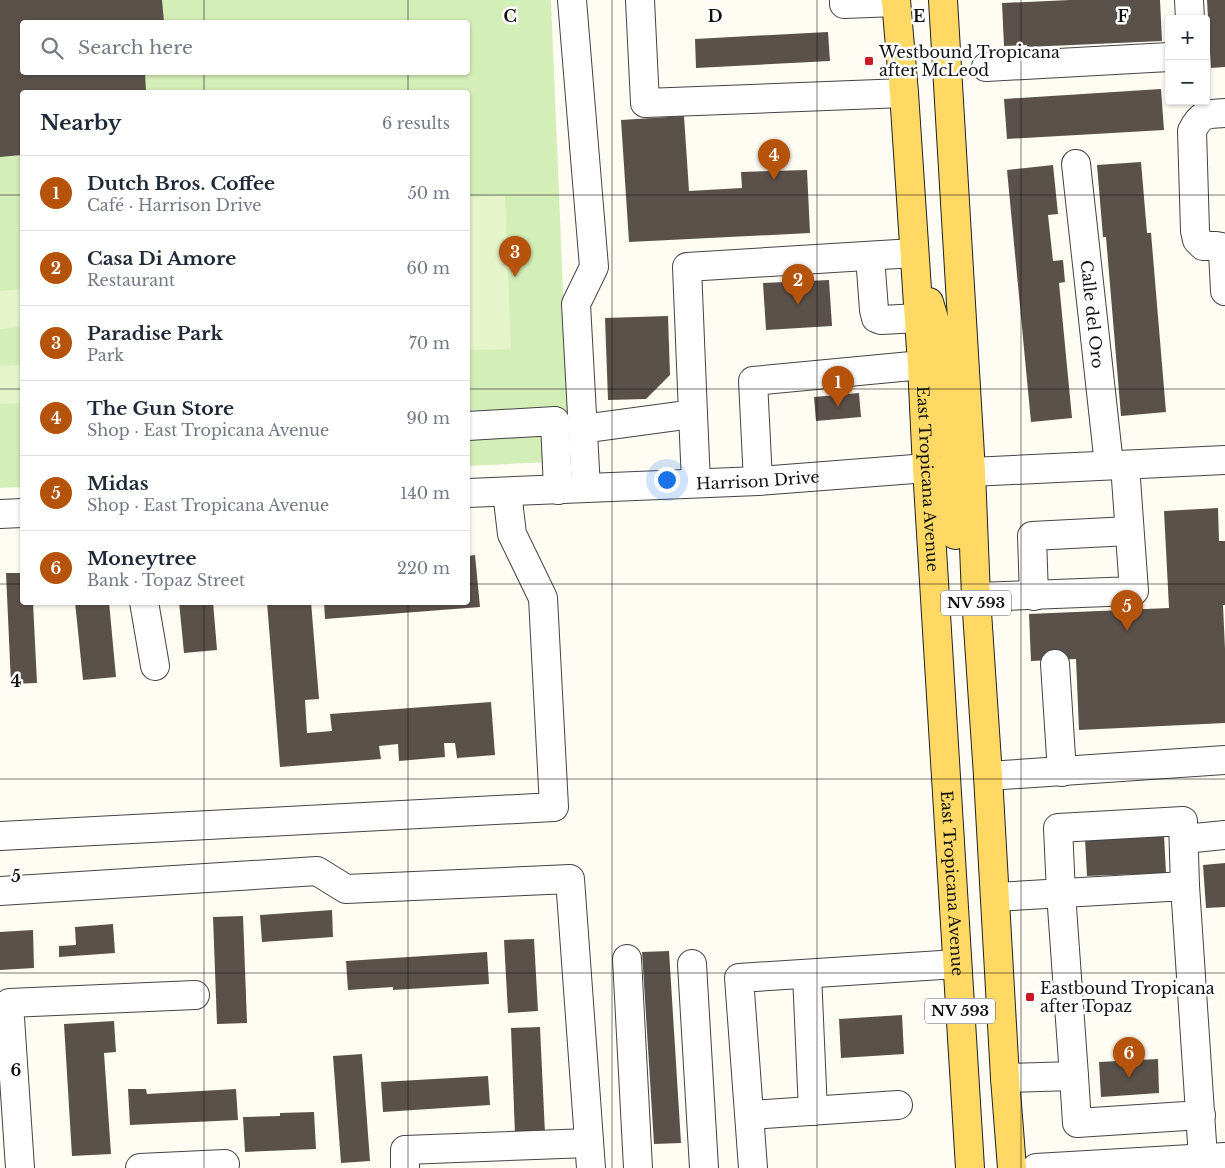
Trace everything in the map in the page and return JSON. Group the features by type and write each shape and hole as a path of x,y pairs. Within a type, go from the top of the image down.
{"main road":[{"name":"NV 593","path":"943,0 971,472 976,597 1012,1168"},
{"name":"East Tropicana Avenue","path":"896,1 922,365 970,1168"},
{"path":"914,253 942,345 952,448 960,464 971,472"},
{"path":"927,468 942,473 950,482 954,504 954,529 958,562 976,597"}],"street":[{"path":"572,0 594,267 576,304 586,488"},
{"path":"640,0 646,104 904,93"},
{"path":"844,0 844,4 896,1"},
{"path":"1189,0 1190,15"},
{"path":"986,67 1165,57"},
{"path":"1225,112 1207,114 1198,120 1192,131 1195,231 1197,240 1203,246 1221,247 1223,252 1225,291"},
{"name":"Calle del Oro","path":"1034,596 1134,591 1130,530 1117,465 1076,164"},
{"path":"696,483 687,267 914,253"},
{"path":"870,256 876,318 881,320 919,318"},
{"path":"758,481 753,380 922,365"},
{"path":"582,429 693,414"},
{"path":"470,426 555,421 558,490"},
{"path":"971,472 1225,460"},
{"name":"Harrison Drive","path":"470,493 758,481 927,468"},
{"path":"0,836 554,807 543,598 512,534 507,492"},
{"path":"0,514 20,513"},
{"path":"976,597 1034,596 1032,536 1130,530"},
{"path":"145,605 155,666"},
{"path":"1055,664 1062,772"},
{"path":"988,776 1225,760"},
{"path":"1036,1168 1214,1158 1201,1114 1185,886 1183,821 1058,828 1078,1124 1201,1114"},
{"path":"1184,839 1225,835"},
{"path":"0,891 317,871 346,889 570,879 590,1155 405,1150 405,1168"},
{"path":"995,897 1185,886"},
{"path":"627,960 638,1168"},
{"path":"692,964 704,1168"},
{"path":"753,1168 739,978 957,964"},
{"path":"807,974 813,1111"},
{"path":"20,1168 9,1003 195,995"},
{"path":"1005,1078 1074,1076"},
{"path":"750,1115 898,1105"},
{"path":"140,1168 208,1166"}],"green space":[{"path":"0,0 551,0 570,461 470,466 470,90 20,90 20,487 0,488"},
{"path":"505,196 511,349 470,350 470,197"},
{"path":"20,289 20,327 0,329 0,291"},
{"path":"20,365 20,403 0,404 0,366"}],"building":[{"path":"0,0 162,0 164,20 20,20 20,75 145,75 146,90 20,90 20,155 0,157"},
{"path":"1070,0 1160,0 1162,41 1027,47 1027,45 1004,46 1002,3"},
{"path":"1207,0 1225,0 1225,67 1211,68 1210,15 1208,15"},
{"path":"828,32 830,61 696,68 695,39"},
{"path":"1161,89 1164,130 1007,139 1004,99"},
{"path":"684,116 689,191 742,188 741,172 807,170 810,233 629,242 621,120"},
{"path":"1141,162 1147,233 1151,233 1166,412 1121,416 1106,237 1103,237 1097,165"},
{"path":"1053,165 1058,214 1048,215 1053,261 1063,260 1065,282 1059,283 1072,418 1031,422 1007,170"},
{"path":"829,280 832,326 766,330 763,283"},
{"path":"668,316 670,375 646,399 608,400 605,318"},
{"path":"859,393 861,417 816,421 814,397"},
{"path":"1218,508 1219,541 1225,541 1225,605 1223,605 1225,723 1079,730 1076,659 1031,661 1029,614 1169,608 1164,511"},
{"path":"475,555 480,607 325,619 324,605 470,605 470,556"},
{"path":"6,573 20,573 20,605 33,605 37,683 11,684"},
{"path":"75,605 109,605 116,677 83,680"},
{"path":"179,605 213,605 217,650 184,653"},
{"path":"267,605 311,605 319,699 305,700 307,733 332,731 330,714 491,702 495,755 457,758 455,743 444,743 445,757 399,761 398,744 379,746 381,759 280,767"},
{"path":"1164,835 1166,873 1087,876 1085,839"},
{"path":"1225,863 1225,907 1206,908 1203,865"},
{"path":"332,910 333,937 262,942 260,915"},
{"path":"243,916 247,1023 217,1024 213,917"},
{"path":"113,924 115,953 59,957 59,946 76,945 75,927"},
{"path":"33,930 34,968 0,970 0,932"},
{"path":"534,939 538,1011 508,1013 504,940"},
{"path":"669,951 681,1143 654,1144 642,952"},
{"path":"487,952 489,984 393,990 393,987 348,990 346,961"},
{"path":"902,1015 904,1054 841,1058 839,1019"},
{"path":"114,1021 116,1052 104,1053 111,1154 72,1156 64,1024"},
{"path":"540,1027 545,1134 515,1135 511,1028"},
{"path":"362,1054 370,1161 341,1163 333,1056"},
{"path":"1158,1059 1159,1093 1101,1097 1099,1062"},
{"path":"488,1076 490,1105 383,1112 381,1082"},
{"path":"128,1089 146,1089 147,1094 236,1089 238,1120 130,1125"},
{"path":"314,1112 316,1149 245,1152 243,1117 280,1116 280,1113"}],"place":[{"name":"Westbound Tropicana after McLeod","path":"869,61"},
{"name":"The Gun Store","path":"774,180"},
{"name":"Paradise Park","path":"515,277"},
{"name":"Casa Di Amore","path":"798,305"},
{"name":"Dutch Bros. Coffee","path":"838,407"},
{"name":"Midas","path":"1127,631"},
{"name":"Eastbound Tropicana after Topaz","path":"1030,997"},
{"name":"Moneytree","path":"1129,1078"}]}
